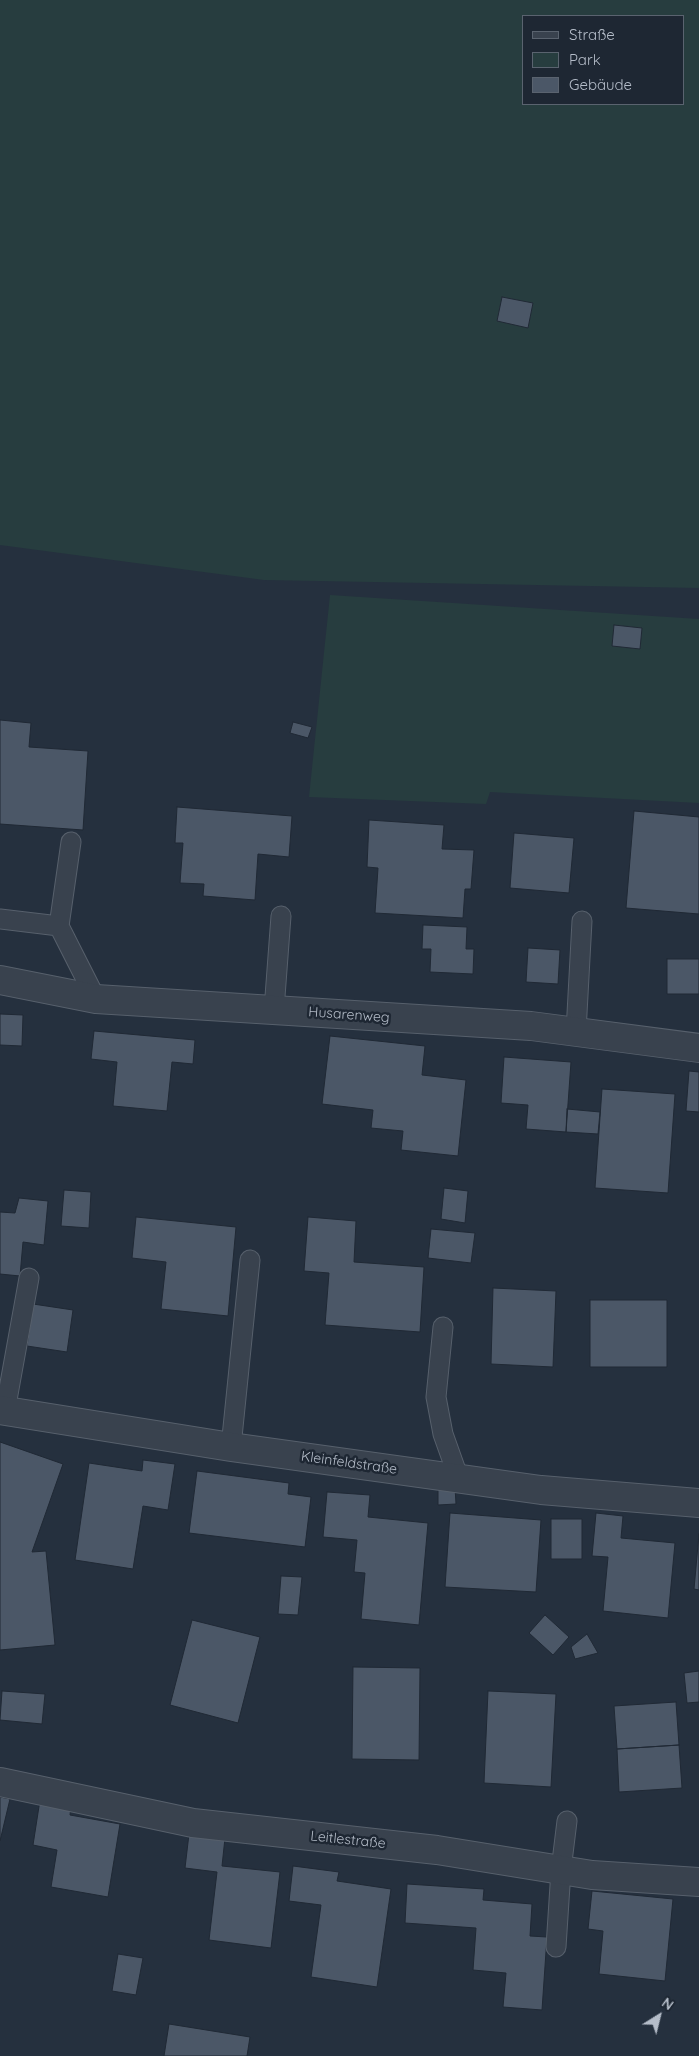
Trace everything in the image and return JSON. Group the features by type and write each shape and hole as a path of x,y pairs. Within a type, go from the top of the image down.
{"street":[{"name":"Husarenweg","path":"0,980 96,999 531,1026 699,1048"},
{"name":"Kleinfeldstraße","path":"2,1411 231,1447 541,1490 699,1503"},
{"name":"Leitlestraße","path":"0,1782 193,1823 437,1850 592,1875 699,1882"}],"lane":[{"path":"71,842 59,926 96,999"},
{"path":"274,1010 281,916"},
{"path":"0,919 59,926"},
{"path":"576,1032 582,921"},
{"path":"231,1447 250,1260"},
{"path":"2,1411 29,1278"},
{"path":"443,1327 436,1397 443,1434 459,1479"},
{"path":"556,1947 561,1870 567,1821"}],"green space":[{"path":"0,0 699,0 699,588 264,580 0,545"},
{"path":"330,595 699,619 699,803 490,792 486,804 309,797"}],"building":[{"path":"502,297 533,303 528,328 497,321"},
{"path":"614,625 642,628 640,649 612,646"},
{"path":"0,720 31,723 29,747 88,751 83,830 0,824"},
{"path":"293,722 312,727 308,738 290,733"},
{"path":"177,807 292,816 289,857 258,854 255,900 203,896 204,884 180,883 183,843 175,843"},
{"path":"634,811 699,817 699,914 626,908"},
{"path":"369,820 444,825 442,849 474,850 471,889 465,889 463,918 375,913 378,868 367,867"},
{"path":"514,833 574,838 569,893 510,888"},
{"path":"423,925 467,927 466,949 474,949 473,974 430,972 431,949 422,949"},
{"path":"528,948 560,950 558,984 526,982"},
{"path":"667,959 699,959 699,994 667,994"},
{"path":"0,1014 23,1015 22,1046 0,1045"},
{"path":"94,1031 195,1040 193,1064 172,1062 167,1111 113,1106 117,1062 91,1059"},
{"path":"330,1036 425,1046 422,1075 466,1080 458,1156 401,1150 403,1131 371,1128 373,1110 322,1104"},
{"path":"504,1057 571,1062 566,1132 526,1129 528,1105 501,1103"},
{"path":"689,1071 699,1072 699,1112 686,1111"},
{"path":"602,1089 675,1094 668,1193 595,1188"},
{"path":"567,1109 600,1112 598,1134 566,1132"},
{"path":"444,1188 468,1191 465,1223 441,1219"},
{"path":"64,1190 91,1192 89,1228 61,1226"},
{"path":"19,1198 48,1201 44,1245 23,1242 20,1276 0,1274 0,1212 15,1213"},
{"path":"136,1217 236,1227 228,1316 161,1309 166,1262 132,1258"},
{"path":"308,1217 356,1221 354,1262 424,1267 420,1332 325,1325 329,1273 304,1271"},
{"path":"431,1229 475,1233 471,1263 428,1258"},
{"path":"493,1288 556,1291 553,1367 491,1364"},
{"path":"590,1300 667,1300 667,1367 590,1367"},
{"path":"33,1304 73,1310 67,1352 27,1346"},
{"path":"0,1442 63,1464 32,1552 46,1551 55,1645 0,1650"},
{"path":"143,1460 175,1464 168,1510 143,1506 133,1569 75,1560 89,1463 142,1471"},
{"path":"197,1471 289,1483 288,1494 311,1497 305,1547 189,1533"},
{"path":"455,1487 456,1504 438,1505 438,1488"},
{"path":"327,1492 370,1495 368,1517 428,1523 419,1625 361,1619 365,1573 354,1572 357,1540 323,1537"},
{"path":"450,1513 541,1520 536,1592 445,1587"},
{"path":"596,1513 623,1516 621,1538 675,1543 668,1618 603,1611 608,1557 592,1556"},
{"path":"551,1519 582,1519 582,1559 551,1559"},
{"path":"699,1534 699,1590 694,1589"},
{"path":"281,1576 302,1577 298,1615 278,1614"},
{"path":"545,1615 569,1637 553,1655 529,1633"},
{"path":"192,1620 260,1637 238,1723 170,1705"},
{"path":"587,1634 598,1653 575,1659 571,1647"},
{"path":"353,1667 420,1668 419,1760 352,1759"},
{"path":"699,1671 699,1702 687,1703 684,1673"},
{"path":"2,1691 45,1694 42,1724 0,1720"},
{"path":"488,1691 556,1694 551,1787 484,1783"},
{"path":"676,1702 679,1745 617,1749 614,1706"},
{"path":"679,1745 682,1788 619,1792 617,1749"},
{"path":"0,1797 10,1799 0,1841"},
{"path":"40,1800 71,1806 70,1815 120,1824 108,1897 51,1887 57,1850 33,1845"},
{"path":"189,1834 225,1838 222,1866 280,1872 271,1948 209,1940 217,1872 185,1868"},
{"path":"293,1866 339,1872 337,1881 391,1889 377,1987 311,1977 321,1905 289,1901"},
{"path":"407,1884 484,1889 483,1900 532,1904 530,1936 547,1937 542,2010 503,2007 506,1973 473,1970 476,1928 405,1923"},
{"path":"592,1891 673,1899 665,1981 599,1974 603,1931 588,1929"},
{"path":"118,1954 143,1958 136,1995 112,1991"},
{"path":"169,2024 250,2037 247,2056 164,2056"}]}
